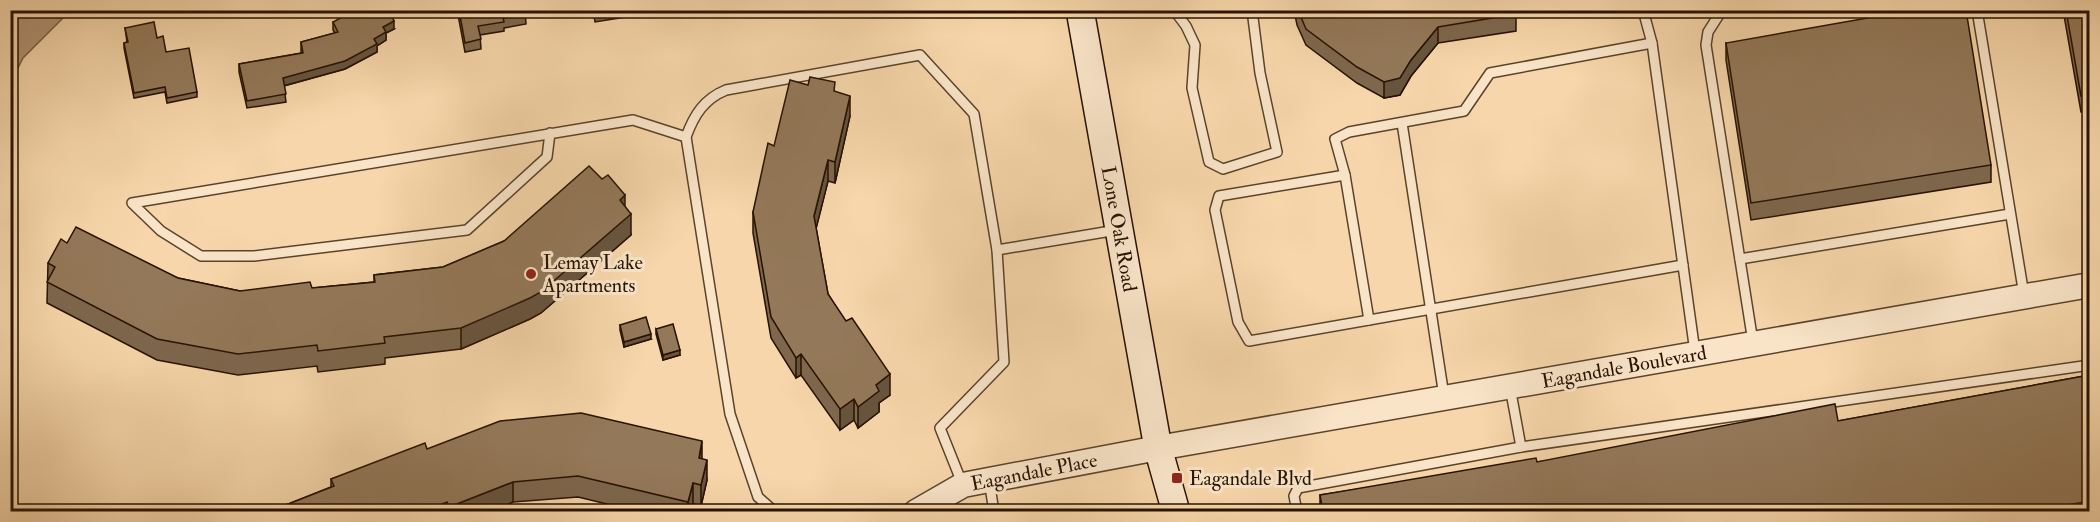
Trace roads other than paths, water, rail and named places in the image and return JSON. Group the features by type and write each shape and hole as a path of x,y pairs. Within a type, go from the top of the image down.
{"main road":[{"name":"Lone Oak Road","path":"1080,10 1158,448 1176,512"},
{"name":"Lone Oak Road","path":"1158,448 1161,512"}],"street":[{"name":"Eagandale Boulevard","path":"1158,448 2090,285"},
{"name":"Eagandale Place","path":"916,512 963,485 1158,448"}],"lane":[{"path":"1174,10 1186,26 1195,45 1192,88 1209,162 1223,169 1277,152 1260,73 1252,10"},
{"path":"1643,10 1652,43 1696,354"},
{"path":"1722,10 1708,32 1706,45 1754,344"},
{"path":"1977,10 2024,297"},
{"path":"1369,320 1345,175 1335,139 1349,132 1464,111 1490,73 1652,43"},
{"path":"775,512 758,497 730,414 686,137 692,120 703,105 726,90 920,55 974,114 997,250 1004,362 940,428 963,485"},
{"path":"550,133 547,157 467,230 254,256 201,256 161,231 132,203 550,133 633,120 686,137"},
{"path":"1402,123 1444,398"},
{"path":"1345,175 1219,196 1215,210 1238,322 1249,341 1683,265"},
{"path":"1740,259 2010,214"},
{"path":"997,250 1119,230"},
{"path":"1297,512 1294,496 1299,488 1521,447 2090,365"},
{"path":"1510,387 1521,447"},
{"path":"989,480 994,512"}],"place":[{"name":"Lemay Lake Apartments","path":"531,274"},
{"name":"Eagandale Blvd","path":"1177,478"}]}
